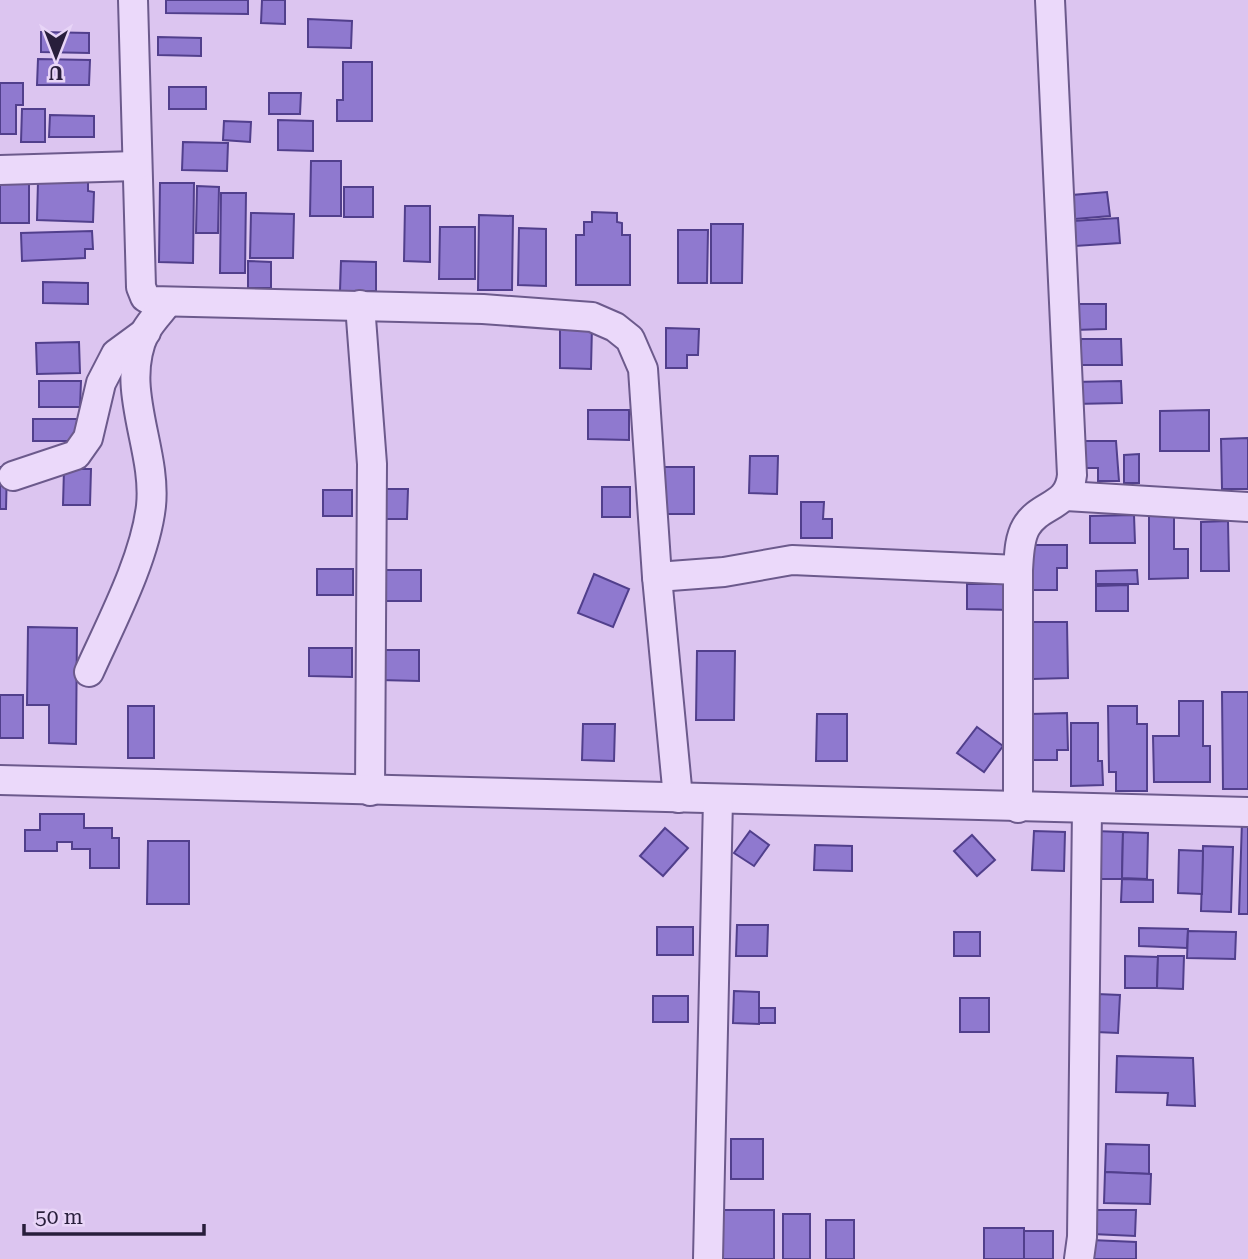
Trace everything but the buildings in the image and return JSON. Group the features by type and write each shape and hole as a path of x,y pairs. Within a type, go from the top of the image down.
{"street":[{"path":"133,0 135,166 141,287 145,297 152,302 360,305 592,317 615,327 630,340 643,369 657,577 678,798"},
{"path":"1050,0 1072,475 1066,496"},
{"path":"0,170 135,166"},
{"path":"13,476 76,456 89,438 101,383 116,354 146,332 168,302"},
{"path":"360,305 372,464 370,791"},
{"path":"89,671 131,577 151,508 151,466 138,408 134,368 146,332"},
{"path":"1017,807 1018,570 1024,529 1036,516 1066,496 1248,507"},
{"path":"657,577 724,572 792,560 1018,570"},
{"path":"0,780 1248,812"},
{"path":"708,1259 718,799"},
{"path":"1079,1259 1082,1237 1087,809"}]}
